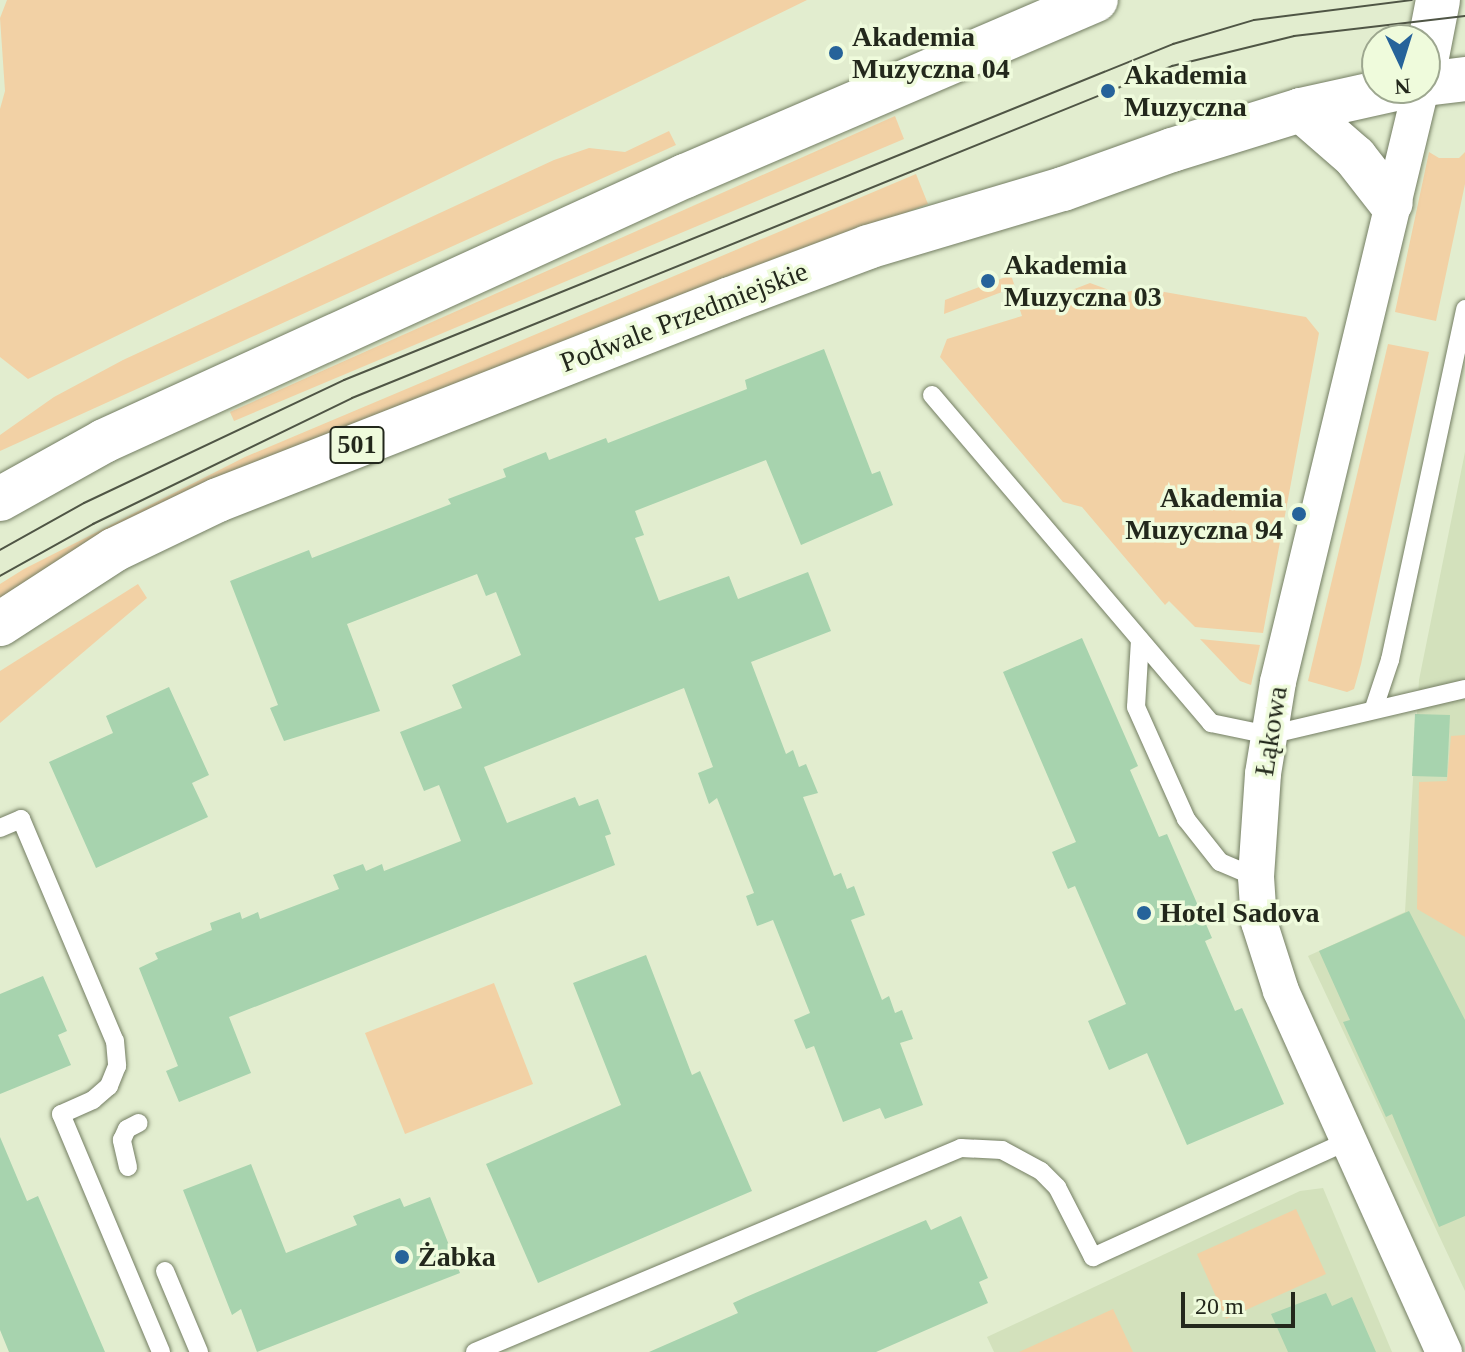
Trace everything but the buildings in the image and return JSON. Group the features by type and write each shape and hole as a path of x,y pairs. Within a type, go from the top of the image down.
{"main road":[{"path":"0,499 104,441 627,202 1096,0"},
{"path":"1433,24 1438,0"},
{"path":"1441,82 1465,79"},
{"name":"Podwale Przedmiejskie","path":"0,624 114,550 218,500 868,247 1301,110 1361,97"},
{"path":"1301,110 1355,157 1391,203"}],"street":[{"name":"Łąkowa","path":"1417,104 1391,203 1269,735 1256,877 1259,922 1271,965 1444,1352"}],"lane":[{"path":"1374,708 1390,660 1465,309"},
{"path":"932,395 1211,723 1269,735 1465,689"},
{"path":"1140,640 1136,707 1186,819 1220,862 1256,877"},
{"path":"0,828 21,819 115,1041 117,1066 109,1086 93,1100 61,1114 161,1352"},
{"path":"128,1167 122,1140 127,1129 139,1123"},
{"path":"475,1352 961,1148 1002,1150 1041,1171 1057,1187 1093,1257 1350,1140"},
{"path":"165,1271 199,1352"}],"shaded area":[{"path":"7,0 807,0 28,379 0,357 0,109 5,91 0,18"},
{"path":"895,116 904,139 234,421 230,412"},
{"path":"669,131 676,145 0,451 0,435 54,397 123,360 554,160 589,148 625,152"},
{"path":"1429,152 1439,158 1459,158 1465,152 1465,184 1436,321 1395,312"},
{"path":"916,174 928,204 648,313 0,600 0,584 24,569 245,457"},
{"path":"1011,275 1015,287 944,314 945,300"},
{"path":"1090,283 1120,294 1142,288 1306,317 1319,333 1263,633 1195,627 1169,601 1165,605 1082,507 1063,502 940,357 947,339 1022,316 1020,310"},
{"path":"1388,344 1429,352 1361,664 1354,689 1347,692 1308,681"},
{"path":"1465,452 1465,1291 1308,956 1405,912 1419,680"},
{"path":"138,584 147,598 0,723 0,671"},
{"path":"1200,639 1260,645 1251,685 1240,681"},
{"path":"1465,735 1465,937 1417,909 1419,782 1447,781 1451,736"},
{"path":"494,983 533,1084 405,1134 365,1033"},
{"path":"1323,1188 1392,1352 994,1352 987,1337 1300,1191"},
{"path":"1296,1209 1326,1274 1226,1319 1197,1254"},
{"path":"1113,1309 1133,1352 1019,1352"}],"tram line":[{"path":"0,550 84,503 344,380 1173,44 1254,20 1412,0"},
{"path":"0,576 93,524 352,398 1172,66 1294,36 1465,16"}],"place":[{"name":"Akademia Muzyczna 04","path":"836,53"},
{"name":"Akademia Muzyczna","path":"1108,91"},
{"name":"Akademia Muzyczna 03","path":"988,281"},
{"name":"Akademia Muzyczna 94","path":"1299,514"},
{"name":"Hotel Sadova","path":"1144,913"},
{"name":"Żabka","path":"402,1257"}]}
